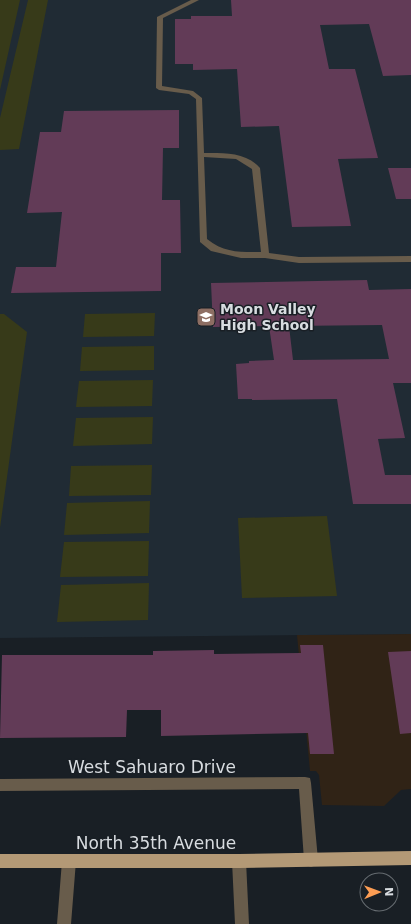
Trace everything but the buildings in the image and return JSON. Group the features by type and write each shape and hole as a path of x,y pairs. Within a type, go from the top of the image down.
{"main road":[{"name":"North 35th Avenue","path":"0,861 239,861 411,858"}],"street":[{"path":"196,0 160,17 159,88 191,92 199,98 203,240 214,249 241,255 265,255 299,260 411,259"},
{"path":"200,155 236,155 249,160 256,168 265,255"},
{"name":"West Sahuaro Drive","path":"0,785 305,783 311,860"},
{"path":"64,924 69,861"},
{"path":"239,861 242,924"}],"shaded area":[{"name":"Moon Valley High School","path":"0,0 411,0 411,634 0,638"},
{"path":"411,634 411,789 401,790 384,806 322,805 319,775 316,771 310,771 297,635"}],"green space":[{"path":"0,0 20,0 0,90"},
{"path":"28,0 48,0 19,149 0,150 0,118"},
{"path":"155,313 154,336 83,337 85,314"},
{"path":"0,314 4,314 27,332 0,528"},
{"path":"154,346 154,370 80,371 82,347"},
{"path":"153,380 152,406 76,407 79,381"},
{"path":"153,417 152,444 73,446 76,418"},
{"path":"152,465 151,495 69,496 71,466"},
{"path":"150,501 149,533 64,535 67,503"},
{"path":"327,516 337,596 242,598 238,518"},
{"path":"149,541 148,576 60,577 64,542"},
{"path":"149,583 148,620 57,622 61,585"}],"place":[{"name":"Moon Valley High School","path":"206,317"}]}
